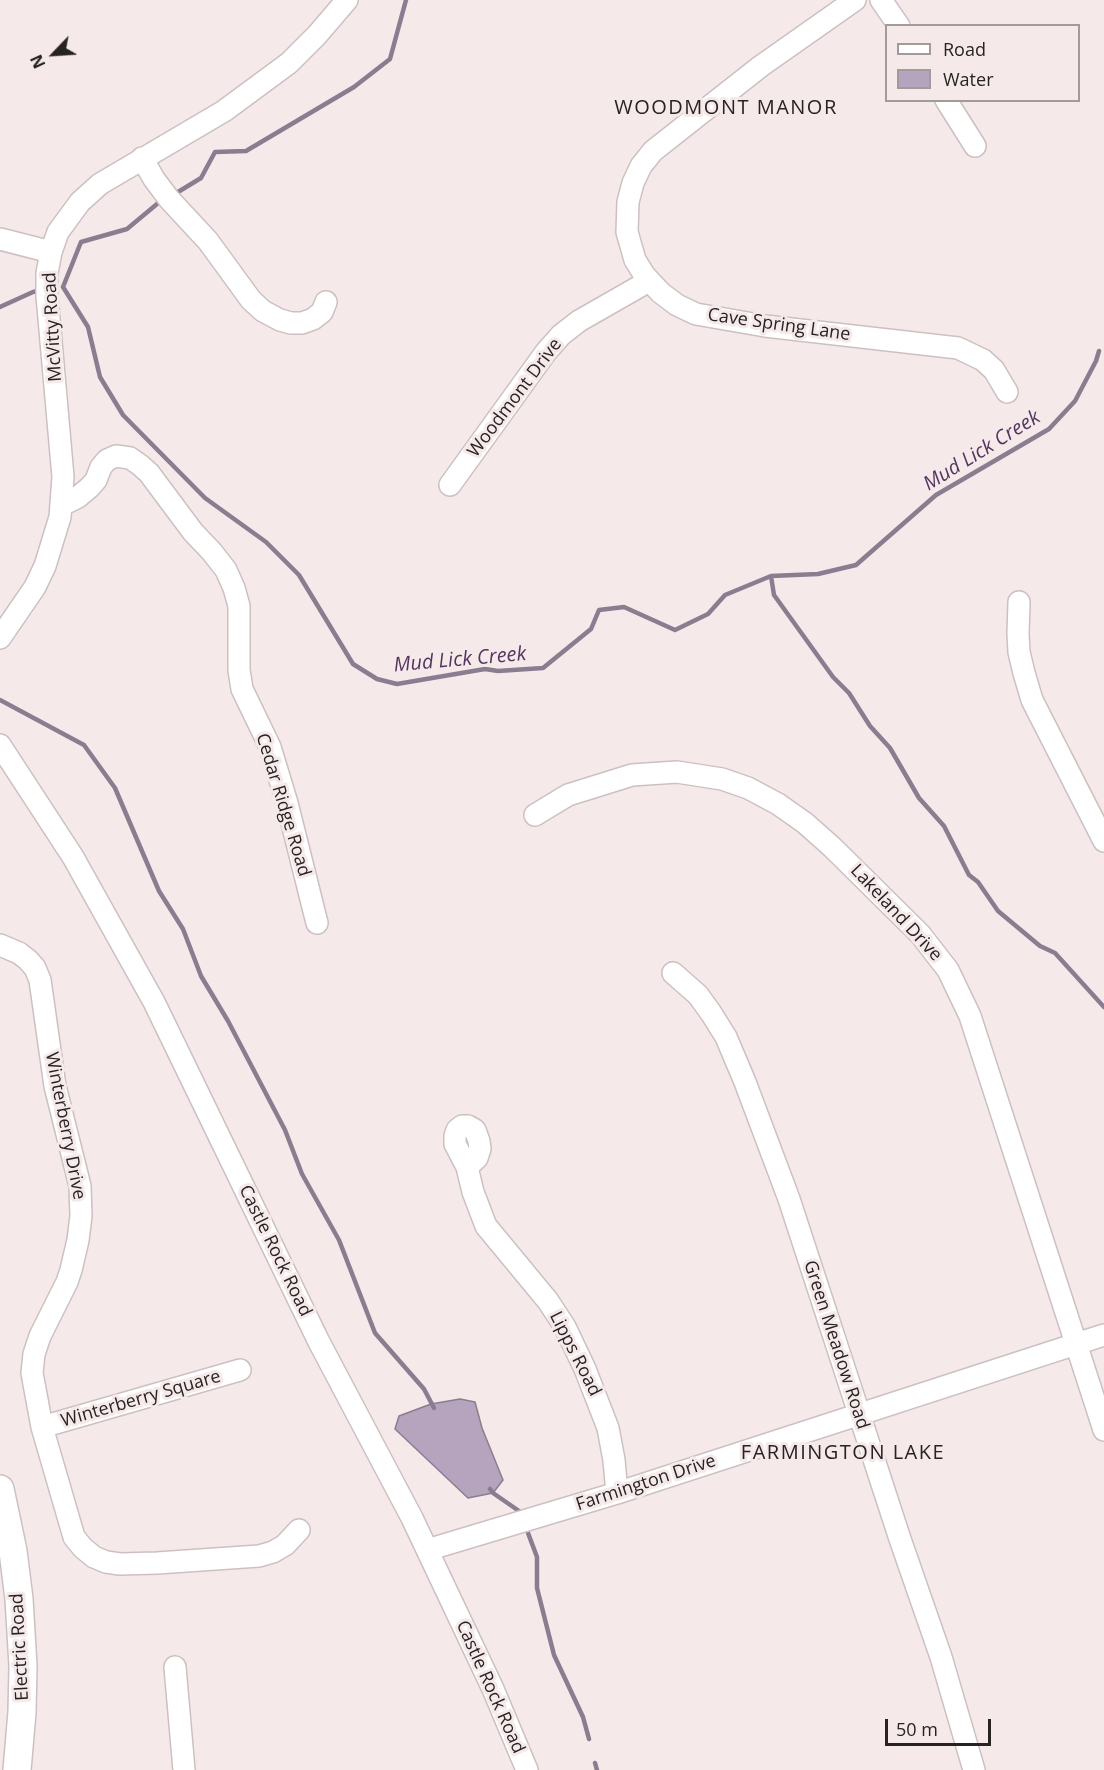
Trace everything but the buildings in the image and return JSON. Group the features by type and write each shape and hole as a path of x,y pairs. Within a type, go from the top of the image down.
{"main road":[{"name":"Electric Road","path":"0,1489 13,1551 20,1610 23,1666 17,1770"}],"street":[{"name":"McVitty Road","path":"0,638 35,586 45,566 62,505 62,448 47,288 51,252 58,232 80,202 100,184 224,111 289,63 347,0"},
{"name":"Cave Spring Lane","path":"855,0 770,60 653,151 641,166 628,202 627,232 635,260 649,281 661,293 677,305 696,314 765,326 958,348 983,360 994,370 1007,392"},
{"path":"881,0 898,24"},
{"path":"947,102 975,146"},
{"path":"142,158 169,199 208,241 251,300 263,311 280,320 302,323 313,320 322,312 326,302"},
{"path":"0,239 51,252"},
{"name":"Woodmont Drive","path":"450,485 546,352 561,335 579,321 649,281"},
{"name":"Cedar Ridge Road","path":"62,505 78,497 90,487 107,460 116,456 129,459 149,473 186,524 226,570 239,606 239,670 242,689 270,747 287,803 317,923"},
{"path":"1019,602 1019,651 1032,700 1104,841"},
{"name":"Castle Rock Road","path":"0,745 72,857 154,1002 319,1342 427,1550 493,1689 527,1770"},
{"name":"Lakeland Drive","path":"535,815 568,795 632,775 677,772 706,775 748,788 778,804 832,847 882,894 935,951 952,977 970,1016 1104,1430"},
{"name":"Winterberry Drive","path":"0,945 19,952 35,968 40,980 55,1086 80,1186 81,1216 78,1240 70,1270 40,1336 34,1354 32,1373 42,1427 74,1537 94,1557 106,1562 157,1563 259,1556 285,1545 299,1530"},
{"name":"Green Meadow Road","path":"673,973 698,995 711,1013 726,1037 745,1082 789,1199 941,1657 974,1770"},
{"name":"Lipps Road","path":"467,1167 473,1192 486,1226 548,1300 565,1327 585,1369 608,1428 617,1493"},
{"name":"Farmington Drive","path":"427,1550 617,1493 1104,1335"},
{"name":"Winterberry Square","path":"42,1427 240,1370"},
{"path":"175,1667 184,1770"}],"water":[{"path":"460,1399 475,1402 482,1428 503,1480 493,1493 468,1498 395,1429 399,1416 431,1404"}],"waterway":[{"path":"178,192 201,178 215,152 246,151 354,87 390,59 406,0"},
{"path":"63,287 81,242 127,229 157,204"},
{"name":"Mud Lick Creek","path":"63,287 88,327 100,377 123,415 205,498 266,542 299,575 353,664 377,679 397,684 485,669 498,671 543,668 591,629 599,610 624,607 675,630 708,614 725,595 771,576 818,574 856,565 936,495 1049,429 1075,401 1099,351"},
{"name":"Mud Lick Creek","path":"0,307 42,290"},
{"path":"771,576 774,595 833,677 849,693 870,726 890,748 919,798 944,826 969,875 978,882 998,911 1040,946 1055,953 1104,1007"},
{"path":"0,700 84,745 115,788 159,891 183,929 201,976 228,1021 285,1130 302,1174 339,1240 375,1333 424,1389 434,1408"},
{"path":"490,1489 519,1511"},
{"path":"528,1533 537,1557 537,1588 554,1655 583,1717 589,1739"},
{"path":"595,1763 597,1770"}],"district":[{"name":"WOODMONT MANOR","path":"726,108"},
{"name":"FARMINGTON LAKE","path":"843,1453"}]}
